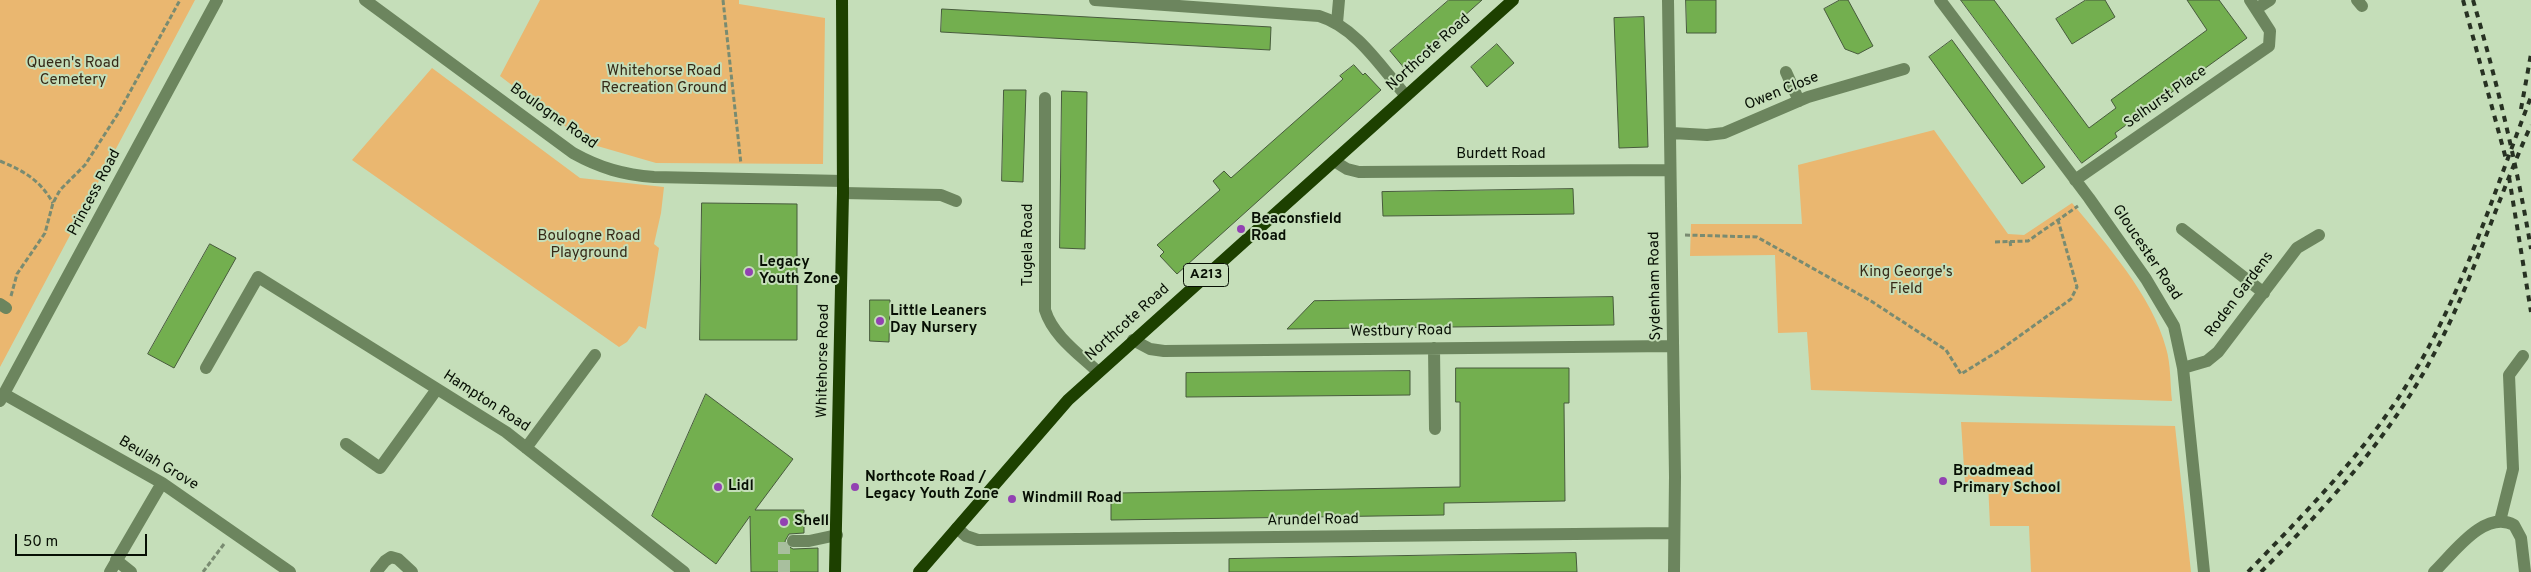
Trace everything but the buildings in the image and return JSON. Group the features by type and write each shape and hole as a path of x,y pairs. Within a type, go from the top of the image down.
{"main road":[{"name":"Whitehorse Road","path":"835,572 843,187 842,0"},
{"name":"Northcote Road","path":"920,572 1038,432 1098,372 1513,0"}],"street":[{"name":"Princess Road","path":"2,398 217,0"},
{"name":"Boulogne Road","path":"364,0 573,153 593,164 629,175 742,180 941,195 956,202"},
{"path":"1095,0 1319,16 1337,23 1365,49 1406,96"},
{"path":"1337,23 1339,0"},
{"name":"Sydenham Road","path":"1668,0 1672,133 1670,170 1674,572"},
{"name":"Gloucester Road","path":"1940,0 2089,198 2146,280 2174,326 2183,368 2204,572"},
{"path":"2253,5 2270,0"},
{"name":"Selhurst Place","path":"2075,180 2269,46 2270,31 2253,5"},
{"name":"Owen Close","path":"1672,133 1707,135 1724,133 1799,101 1904,68"},
{"path":"1786,72 1799,101"},
{"name":"Tugela Road","path":"1046,98 1045,310 1050,324 1098,372"},
{"name":"Burdett Road","path":"1334,161 1352,171 1359,172 1670,170"},
{"path":"2182,229 2264,292"},
{"name":"Roden Gardens","path":"2183,368 2207,361 2218,352 2297,248 2319,235"},
{"name":"Hampton Road","path":"206,368 258,277 506,432 684,572"},
{"name":"Westbury Road","path":"1133,340 1150,349 1164,351 1673,346"},
{"path":"1434,348 1435,429"},
{"path":"526,448 595,355"},
{"path":"2500,521 2513,470 2508,375 2523,356"},
{"path":"346,444 380,468 437,389"},
{"name":"Beulah Grove","path":"2,398 162,483 290,572"},
{"path":"110,572 162,483"},
{"path":"2434,572 2478,529 2491,522 2500,521 2514,525 2521,538 2525,572"},
{"name":"Arundel Road","path":"957,528 966,536 978,540 1674,533"},
{"path":"793,541 809,541 837,535"},
{"path":"376,572 391,557 398,559 412,572"},
{"path":"116,560 131,572"}],"path":[{"path":"3,306 17,274 45,233 53,203 60,190 85,165 119,112 180,0"},
{"path":"723,0 735,94 742,180"},
{"path":"0,161 29,174 45,188 53,203"},
{"path":"1995,242 2028,241 2089,198"},
{"path":"1671,235 1757,237 1871,301 1946,350 1961,374 2000,350 2071,299 2075,293 2077,287 2058,220"},
{"path":"2010,241 2011,248"},
{"path":"203,572 233,531"}],"green space":[{"name":"Queen's Road Cemetery","path":"0,0 195,0 0,367"},
{"name":"Whitehorse Road Recreation Ground","path":"540,0 739,0 739,4 825,18 823,164 656,163 587,143 500,76"},
{"name":"Boulogne Road Playground","path":"432,68 580,178 664,187 661,213 654,244 659,248 646,329 639,326 627,342 619,347 352,160"},
{"name":"King George's Field","path":"1934,130 2008,234 2024,235 2072,203 2126,271 2150,309 2168,354 2172,401 1811,390 1807,332 1778,333 1775,255 1690,256 1691,224 1802,224 1798,165"},
{"path":"1961,422 2175,426 2191,572 2031,572 2029,526 1990,526 1988,482 1965,483"}],"tunnel":[{"path":"784,572 784,541 793,541"}],"railway":[{"path":"2463,0 2506,159"},
{"path":"2473,0 2506,124 2531,249"},
{"path":"2521,109 2531,54"},
{"path":"2248,572 2322,494 2357,453 2390,410 2413,374 2453,298 2486,218 2531,97"},
{"path":"2261,572 2328,502 2370,452 2407,400 2424,372 2468,281 2531,125"},
{"path":"2509,177 2531,312"}],"place":[{"name":"Beaconsfield Road","path":"1241,229"},
{"name":"Legacy Youth Zone","path":"749,272"},
{"name":"Little Leaners Day Nursery","path":"880,321"},
{"name":"Broadmead Primary School","path":"1943,481"},
{"name":"Lidl","path":"718,487"},
{"name":"Northcote Road / Legacy Youth Zone","path":"855,487"},
{"name":"Windmill Road","path":"1012,499"},
{"name":"Shell","path":"784,522"}]}
